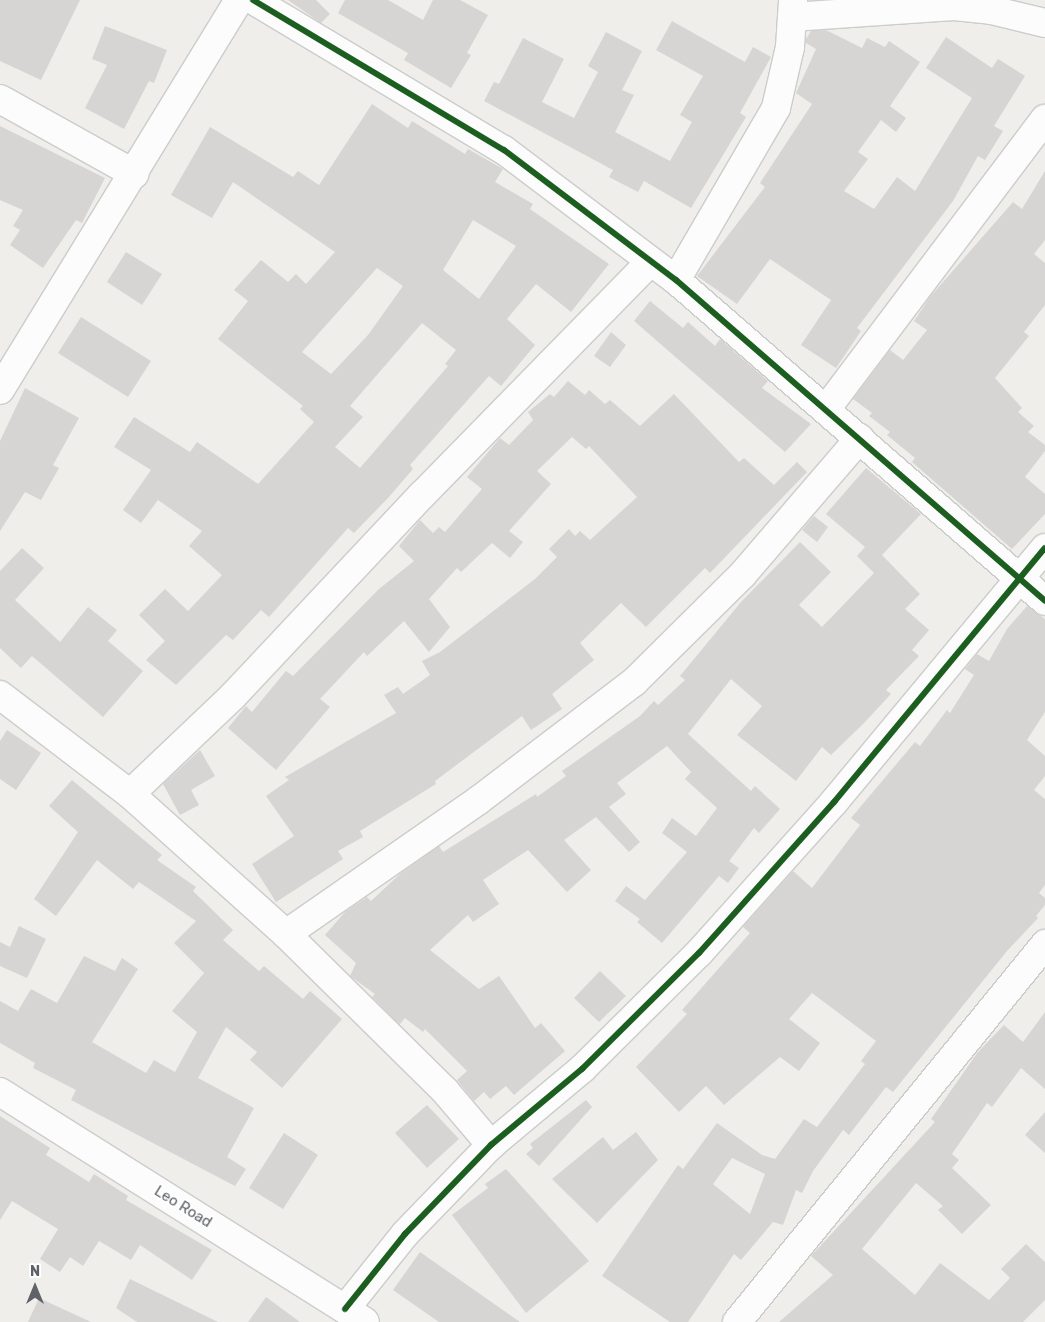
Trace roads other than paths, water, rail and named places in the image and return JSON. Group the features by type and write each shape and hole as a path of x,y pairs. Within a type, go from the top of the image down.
{"street":[{"path":"0,390 135,174 239,0"},
{"path":"253,0 504,150 676,280 826,408 1045,601"},
{"path":"676,280 776,108 790,47 792,9 954,6 991,10 1045,23"},
{"path":"0,99 135,174"},
{"path":"826,408 1045,119"},
{"path":"130,794 233,696 422,494 650,262"},
{"path":"286,934 487,794 634,682 743,574 860,438"},
{"path":"355,1315 405,1234 492,1145 582,1069 699,953 834,802 1045,548"},
{"path":"0,695 130,794 286,934 446,1092 492,1145"},
{"path":"737,1322 1045,944"},
{"name":"Leo Road","path":"0,1092 355,1315"}]}
